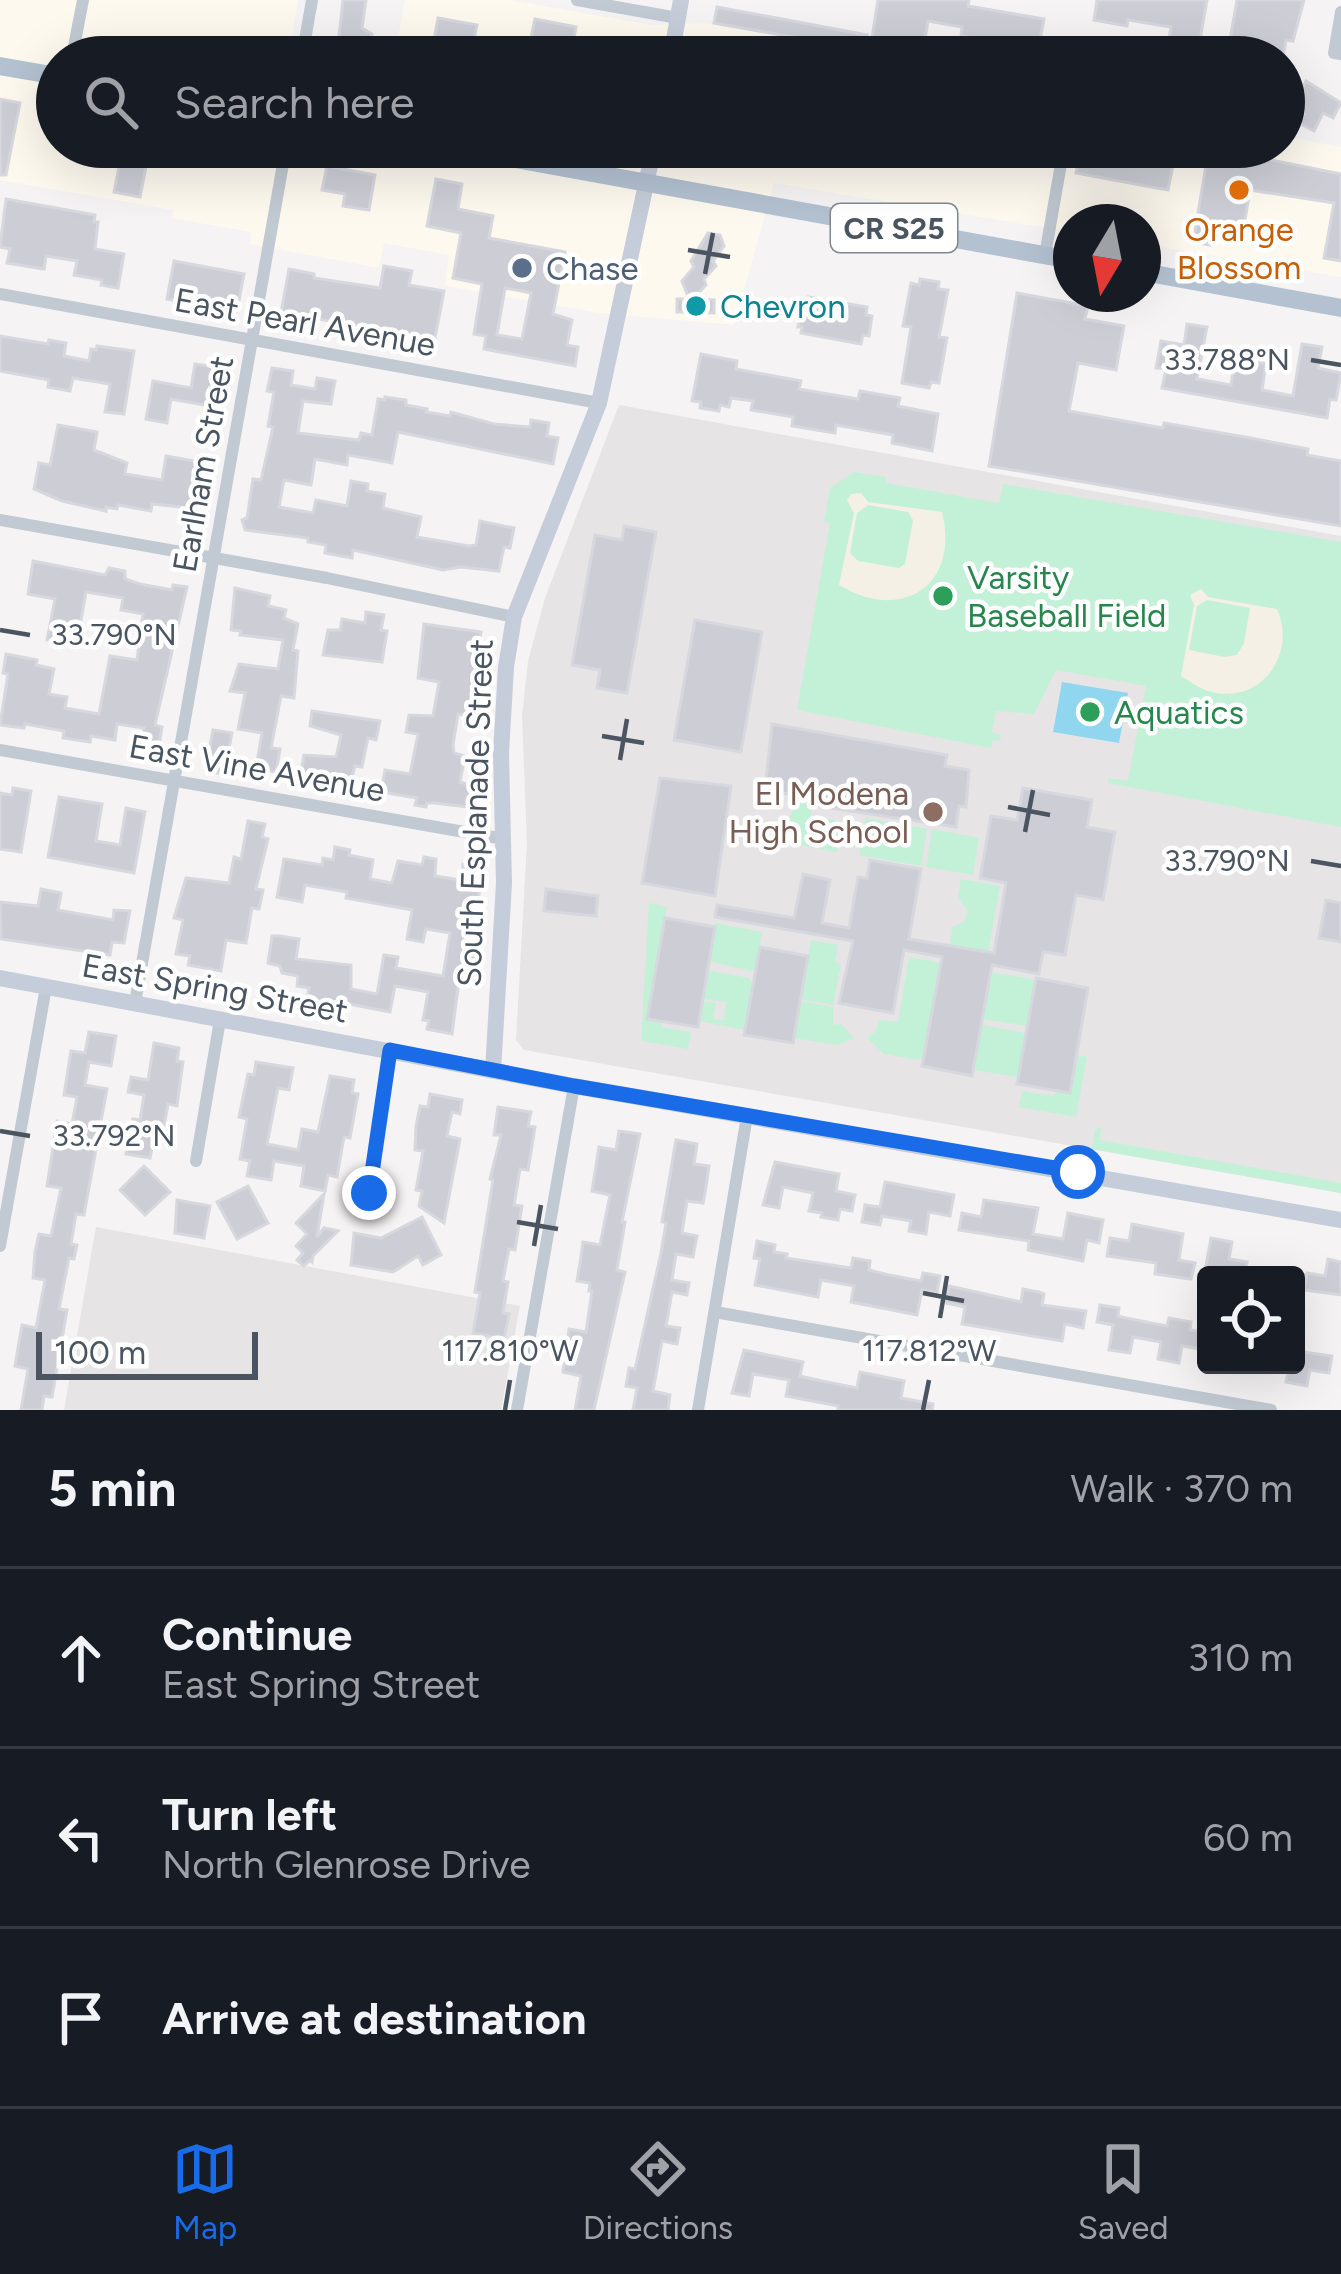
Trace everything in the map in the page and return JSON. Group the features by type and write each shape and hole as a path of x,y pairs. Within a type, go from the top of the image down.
{"main road":[{"path":"0,66 36,72"},
{"name":"CR S25","path":"565,168 1053,257"},
{"path":"1161,275 1341,308"}],"street":[{"path":"76,36 82,0"},
{"path":"306,36 312,0"},
{"path":"577,0 679,9"},
{"path":"1338,54 1341,12"},
{"name":"Earlham Street","path":"135,1003 282,168"},
{"name":"South Esplanade Street","path":"493,1071 504,839 501,754 514,617 599,404 650,168"},
{"path":"1045,255 1060,168"},
{"name":"East Pearl Avenue","path":"0,294 599,404"},
{"path":"0,520 327,578 514,617"},
{"name":"East Vine Avenue","path":"0,750 504,839"},
{"name":"East Spring Street","path":"0,978 574,1086 1341,1220"},
{"path":"0,1246 6,1181 46,987"},
{"path":"196,1161 220,1020"},
{"path":"369,1193 390,1050"},
{"path":"518,1410 574,1086"},
{"path":"698,1410 747,1116"},
{"path":"715,1312 1271,1410"}],"shaded area":[{"path":"0,0 298,0 292,36 36,36 36,168 1305,168 1305,140 1341,147 1341,277 1161,247 1161,204 1053,204 1053,229 774,183 734,325 599,313 445,286 449,255 384,243 379,268 250,244 251,232 172,218 173,210 0,180"},
{"path":"405,0 511,0 651,25 705,23 781,36 398,36"},
{"name":"El Modena High School","path":"619,405 1341,536 1341,1193 524,1050 516,1040 527,843 522,716 528,661 545,598"},
{"path":"96,1227 520,1306 501,1410 64,1410"}],"green space":[{"path":"854,472 886,477 886,483 999,503 1003,484 1341,542 1341,827 1108,783 1109,778 1128,781 1146,686 1056,670 1034,714 996,711 992,732 1001,735 991,748 797,710 830,523 824,522 830,488"},
{"path":"794,802 812,805 811,816 843,822 837,852 785,842"},
{"path":"866,818 927,829 921,866 859,855"},
{"path":"932,829 979,838 973,875 926,867"},
{"path":"961,879 1000,886 988,952 950,946 952,927 964,922 968,912 958,897"},
{"path":"649,903 667,907 648,1018 661,1021 661,1027 691,1032 688,1049 641,1041"},
{"path":"715,923 762,932 756,969 709,961"},
{"path":"811,940 838,945 835,962 841,964 833,1005 800,999"},
{"path":"909,957 941,963 924,1055 918,1060 884,1054 867,1038 876,1031 879,1020 898,1022"},
{"path":"711,971 749,978 753,983 745,1030 699,1021 702,1001 716,1003 713,1019 724,1020 726,1002 703,999"},
{"path":"990,972 1036,980 1027,1026 983,1019"},
{"path":"800,1001 833,1007 833,1025 841,1024 854,1038 836,1045 794,1038"},
{"path":"982,1025 1026,1033 1018,1077 974,1070"},
{"path":"1076,1055 1087,1057 1076,1117 1019,1107 1022,1091 1054,1096"},
{"path":"1101,1127 1100,1140 1341,1183 1341,1193 1092,1149 1095,1130"}],"sand":[{"path":"861,493 868,502 942,512 942,560 934,578 921,590 884,600 839,585 854,513 847,500","holes":["868,505 908,512 913,520 905,564 899,568 858,561 850,553 857,513"]},
{"path":"1201,589 1208,597 1277,609 1282,625 1279,656 1262,681 1249,689 1216,693 1181,676 1194,605 1190,595","holes":["1207,600 1250,608 1237,655 1189,650 1197,606"]}],"water":[{"name":"Aquatics","path":"1062,682 1128,693 1119,743 1053,732"}],"building":[{"path":"343,0 366,0 362,28 372,36 339,36"},
{"path":"878,0 969,0 968,6 1044,19 1041,36 961,36 962,27 928,21 926,36 872,36"},
{"path":"1097,0 1207,0 1201,36 1170,36 1171,27 1128,20 1127,26 1094,20"},
{"path":"1237,0 1304,0 1294,36 1231,36"},
{"path":"717,7 867,35 787,36 714,23"},
{"path":"438,18 477,25 475,36 435,36"},
{"path":"535,19 576,27 574,36 531,36"},
{"path":"1305,83 1341,103 1333,118 1323,113 1314,131 1305,126"},
{"path":"0,99 20,103 6,175 0,175"},
{"path":"1305,167 1341,174 1341,261 1324,258 1334,203 1250,190 1241,244 1212,238 1210,245 1193,242 1206,168"},
{"path":"119,168 146,168 140,197 114,192"},
{"path":"327,168 375,175 369,210 343,206 345,194 322,190"},
{"path":"1077,168 1172,168 1168,190 1076,173"},
{"path":"436,179 462,184 458,209 493,216 489,238 565,252 553,314 572,320 567,345 578,347 575,366 484,349 486,336 474,334 482,284 453,278 461,233 427,226","holes":["505,288 531,293 522,339 497,335"]},
{"path":"6,199 95,215 95,249 124,254 118,288 74,275 77,261 46,256 44,269 7,263 10,249 0,247"},
{"path":"708,233 720,235 724,246 704,279 706,285 693,299 714,300 714,313 677,312 677,299 689,299 682,281 694,267 691,261"},
{"path":"174,261 244,274 237,311 167,299"},
{"path":"384,266 412,271 409,285 444,291 435,338 281,313 289,269 314,274 314,278 380,288"},
{"path":"920,279 939,282 938,289 948,290 939,337 947,338 939,383 931,382 929,388 902,383 911,327 903,326 911,283 919,285"},
{"path":"1017,293 1053,300 1053,312 1087,312 1085,319 1124,326 1116,370 1078,363 1069,411 1245,437 1308,449 1307,455 1341,461 1341,526 989,466"},
{"path":"808,297 867,307 866,315 872,316 869,336 863,335 861,344 801,333 798,327"},
{"path":"1187,324 1207,327 1197,379 1231,385 1235,359 1251,359 1266,364 1262,390 1293,396 1302,344 1322,347 1318,368 1341,373 1327,418 1162,388 1166,369 1156,368 1161,341 1184,345"},
{"path":"0,336 66,343 64,356 89,361 91,349 97,346 134,351 124,414 105,412 110,384 73,378 70,391 48,387 49,380 0,371"},
{"path":"701,354 737,361 736,369 801,381 799,389 858,399 860,391 900,398 898,406 938,414 932,451 892,443 893,435 836,425 835,433 792,426 793,417 751,410 753,401 731,398 729,407 720,405 719,411 700,408 701,402 692,401"},
{"path":"195,364 216,367 210,406 171,399 167,423 146,419 153,381 191,388"},
{"path":"272,368 293,371 291,385 315,389 317,378 335,381 331,404 303,401 298,433 359,440 361,433 372,435 378,399 385,397 406,400 406,405 426,412 450,416 451,412 494,424 530,427 531,420 549,423 547,436 558,438 553,464 398,432 392,463 348,455 347,465 315,459 311,485 284,480 279,507 313,513 316,500 347,506 351,481 368,484 367,491 385,494 383,508 421,517 417,537 469,546 476,545 480,521 514,528 499,571 443,570 353,550 352,558 325,553 326,545 308,542 308,538 245,530 242,520 247,518 253,479 261,480 273,427 268,426 274,392 267,391"},
{"path":"58,425 97,432 94,450 127,463 125,474 162,480 166,456 200,462 199,470 204,471 200,509 152,504 151,511 118,505 106,511 34,489 39,463 50,465"},
{"path":"624,526 656,532 627,693 597,688 600,670 572,665 595,535 622,540"},
{"path":"33,561 105,575 109,568 125,571 125,579 140,584 172,590 173,585 187,587 155,725 162,727 157,758 139,755 144,728 117,724 115,740 91,736 90,742 63,738 64,731 0,725 8,674 3,673 6,654 54,669 49,694 67,697 65,708 99,714 110,656 137,660 143,614 121,610 123,598 86,592 78,637 69,635 68,643 47,640 55,599 28,594"},
{"path":"235,588 270,596 268,606 286,610 284,618 298,624 294,698 281,696 271,748 280,749 276,772 256,768 262,733 238,729 245,693 230,691 239,664 278,669 283,640 231,630"},
{"path":"366,612 384,615 381,630 387,631 382,662 323,655 328,630 340,630 342,619 365,623"},
{"path":"695,620 762,632 741,752 674,740"},
{"path":"424,624 481,632 469,716 458,714 453,745 454,753 465,756 460,782 479,788 477,808 434,803 426,807 415,805 417,798 381,792 385,770 410,774 418,734 406,732 409,715 433,716 439,682 418,678"},
{"path":"312,711 380,721 376,740 368,738 362,767 355,766 348,790 313,782 301,773 304,755 336,757 341,735 310,726"},
{"path":"772,724 947,755 945,766 969,770 966,807 959,806 956,827 810,805 811,798 765,790"},
{"path":"213,730 232,733 224,774 205,771"},
{"path":"660,778 731,786 715,896 642,883"},
{"path":"13,788 31,791 21,852 0,849 0,793 12,795"},
{"path":"1023,788 1092,800 1087,827 1115,832 1103,900 1076,895 1065,955 1043,952 1039,974 992,965 972,1076 922,1066 942,957 904,950 893,1013 839,1003 853,941 715,917 717,905 794,918 803,874 830,880 822,923 849,928 858,877 867,878 870,860 921,869 909,939 994,953 1006,883 980,878 991,816 1017,820"},
{"path":"59,797 102,804 96,841 120,845 126,808 145,812 134,873 48,857"},
{"path":"248,821 265,824 262,837 268,839 256,889 263,890 259,909 252,908 246,943 226,940 221,971 188,965 190,956 176,954 183,920 174,918 186,878 229,883 234,857 241,859"},
{"path":"335,847 373,860 370,879 392,883 398,861 422,865 424,857 436,859 435,876 461,880 463,864 485,868 475,913 482,914 483,927 474,975 460,973 452,1034 427,1029 429,1021 423,1020 428,992 395,986 390,1012 349,1004 348,1009 306,1005 309,988 297,986 298,976 282,973 280,966 268,963 272,936 280,936 299,939 296,959 351,965 351,989 377,994 384,955 398,957 396,968 443,976 450,933 426,929 423,942 407,939 412,910 305,885 302,902 277,897 284,859 322,865 323,858 333,860"},
{"path":"41,889 61,893 58,910 113,920 114,910 130,911 124,943 112,942 110,955 1,939 0,902 38,906"},
{"path":"546,889 598,896 596,916 544,911"},
{"path":"1326,900 1341,903 1341,942 1319,938"},
{"path":"665,918 715,927 698,1027 647,1019"},
{"path":"760,947 808,956 793,1043 744,1035"},
{"path":"1036,978 1088,988 1070,1093 1017,1084"},
{"path":"89,1032 116,1036 111,1066 89,1062 85,1085 107,1089 84,1215 76,1214 71,1244 77,1245 74,1259 69,1258 59,1309 67,1310 52,1397 44,1396 42,1410 21,1410 28,1369 15,1366 22,1325 36,1328 45,1280 33,1278 35,1251 39,1234 51,1236 61,1188 47,1186 57,1121 72,1124 77,1097 64,1095 71,1051 85,1053"},
{"path":"154,1043 179,1048 177,1061 183,1062 177,1106 168,1104 161,1144 153,1143 150,1158 126,1154 144,1095 128,1092 131,1077 148,1080"},
{"path":"256,1062 293,1068 289,1090 278,1088 267,1144 298,1150 302,1129 318,1132 330,1076 354,1080 352,1093 358,1094 350,1138 344,1137 337,1177 328,1175 325,1191 301,1186 304,1166 274,1161 271,1180 247,1176 250,1161 240,1159 247,1119 239,1117 248,1074 254,1075"},
{"path":"430,1094 462,1100 460,1114 452,1112 447,1136 460,1139 444,1223 419,1206 422,1191 416,1190 423,1151 415,1150 416,1126 420,1106 428,1107"},
{"path":"498,1107 531,1112 528,1126 535,1127 528,1170 520,1169 514,1205 522,1206 515,1250 509,1249 503,1281 508,1282 503,1313 509,1314 504,1339 473,1333 490,1179 501,1135 494,1135"},
{"path":"619,1131 640,1134 622,1222 617,1270 625,1272 594,1410 575,1410 581,1376 563,1372 569,1329 586,1332 592,1291 590,1283 577,1281 583,1242 600,1245 610,1195 592,1191 599,1147 616,1150"},
{"path":"676,1140 697,1144 694,1164 709,1166 706,1187 703,1203 687,1201 682,1233 697,1236 693,1257 676,1254 672,1280 689,1283 687,1295 672,1292 666,1326 680,1328 677,1344 662,1341 653,1391 670,1395 668,1410 633,1410 637,1388 626,1386 629,1368 635,1369 661,1253"},
{"path":"775,1162 839,1174 836,1191 855,1195 852,1211 840,1209 838,1220 821,1217 822,1213 809,1211 813,1193 783,1187 779,1208 763,1205"},
{"path":"144,1166 170,1192 145,1215 120,1190"},
{"path":"885,1182 954,1195 950,1216 929,1212 926,1234 909,1231 911,1221 882,1216 880,1225 862,1222 865,1205 880,1207"},
{"path":"248,1186 268,1223 237,1239 217,1202"},
{"path":"324,1194 317,1237 324,1228 338,1231 304,1266 297,1260 303,1253 296,1246 307,1234 296,1223"},
{"path":"177,1200 210,1206 204,1238 175,1233"},
{"path":"984,1200 1038,1208 1033,1234 1063,1239 1068,1213 1103,1220 1099,1243 1087,1240 1083,1261 1028,1250 1029,1241 959,1230 962,1213 981,1217"},
{"path":"422,1217 441,1255 423,1265 418,1256 393,1272 351,1265 354,1233 381,1238"},
{"path":"1132,1224 1183,1234 1179,1260 1195,1263 1191,1279 1155,1274 1156,1263 1107,1256 1110,1238 1129,1241"},
{"path":"1211,1238 1232,1242 1229,1259 1247,1262 1246,1266 1206,1266"},
{"path":"757,1241 775,1245 774,1252 787,1254 786,1258 851,1268 853,1258 870,1261 869,1270 889,1275 921,1281 923,1273 940,1276 937,1293 922,1290 917,1315 851,1302 854,1286 821,1280 818,1297 755,1285 760,1259 754,1258"},
{"path":"1328,1259 1341,1262 1341,1295 1305,1290 1307,1273 1325,1276"},
{"path":"949,1286 1021,1302 1023,1289 1039,1292 1044,1294 1042,1305 1086,1311 1083,1328 1065,1324 1062,1341 962,1324 965,1307 946,1303"},
{"path":"1100,1305 1119,1308 1118,1316 1167,1326 1169,1318 1191,1322 1190,1330 1197,1331 1197,1348 1182,1346 1179,1363 1158,1359 1161,1342 1133,1337 1130,1353 1109,1350 1113,1325 1097,1322"},
{"path":"744,1350 803,1362 800,1376 857,1388 860,1372 904,1381 901,1398 933,1404 932,1410 838,1410 838,1406 786,1396 789,1380 753,1374 749,1396 732,1393"},
{"path":"1305,1352 1332,1356 1329,1373 1310,1370 1307,1386 1286,1382 1287,1374 1305,1374"}],"place":[{"name":"Orange Blossom","path":"1239,190"},
{"name":"Chase","path":"522,268"},
{"name":"Chevron","path":"696,306"},
{"name":"Varsity Baseball Field","path":"943,596"},
{"name":"Aquatics","path":"1090,712"},
{"name":"El Modena High School","path":"933,812"}],"route":[{"path":"369,1193 390,1050 1078,1172"}]}
